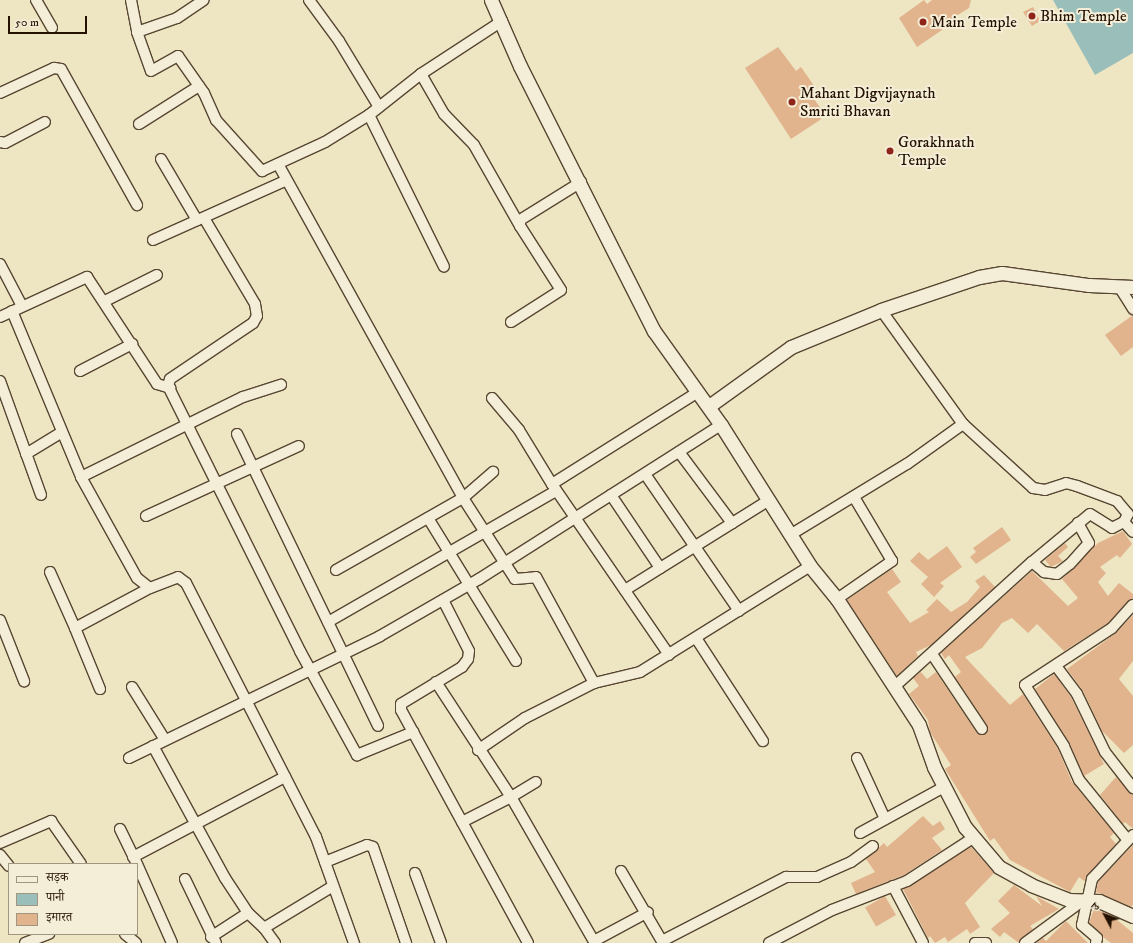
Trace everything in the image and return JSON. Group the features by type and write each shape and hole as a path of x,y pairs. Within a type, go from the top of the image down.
{"street":[{"path":"36,0 52,28"},
{"path":"132,0 137,32 151,71 178,56 199,86 216,120 254,166 262,170 278,164 369,115 421,74 502,21"},
{"path":"137,32 177,18 204,0"},
{"path":"309,0 339,41 379,108"},
{"path":"492,0 520,66 654,331 709,406 810,566 837,599 919,725 944,788 973,838 999,867 1031,885 1069,900 1085,899 1099,901 1133,916"},
{"path":"0,93 54,68 61,69 137,205"},
{"path":"421,74 444,114 474,145 520,226 561,290 511,322"},
{"path":"139,124 199,86"},
{"path":"369,115 444,267"},
{"path":"0,142 5,143 45,122"},
{"path":"161,159 255,304 257,316 253,322 170,379 170,388 310,669 357,755 413,732"},
{"path":"278,164 285,181 463,498 517,580 529,575 536,577 594,682"},
{"path":"153,240 285,181"},
{"path":"520,226 522,218 580,182"},
{"path":"0,264 22,306"},
{"path":"709,406 791,347 881,310 1002,272 1120,288 1133,287"},
{"path":"105,301 157,275"},
{"path":"0,317 84,277 92,280 157,384 170,388"},
{"path":"1120,288 1133,309"},
{"path":"881,310 963,424 1034,488 1045,490 1066,483 1077,486 1117,501 1128,514 1124,522 1112,528 1090,514 1032,562 932,654 894,686"},
{"path":"12,311 81,477 137,578 150,588"},
{"path":"80,371 132,344"},
{"path":"0,381 41,494"},
{"path":"81,477 243,397 281,385"},
{"path":"328,622 450,552 486,534 554,487 698,392"},
{"path":"492,398 519,430 554,487 669,655"},
{"path":"129,758 245,699 343,653 443,600 576,518 721,424"},
{"path":"790,535 854,497 963,424"},
{"path":"26,454 62,432"},
{"path":"237,434 378,726"},
{"path":"146,516 218,485 299,446"},
{"path":"679,452 732,523"},
{"path":"336,570 463,498 493,472"},
{"path":"645,474 739,611"},
{"path":"611,495 660,568"},
{"path":"837,599 892,561 854,497"},
{"path":"625,590 769,500"},
{"path":"428,518 471,584 516,661"},
{"path":"1124,522 1133,532"},
{"path":"1032,562 1044,572 1057,574 1070,564 1089,543 1078,523"},
{"path":"478,750 525,718 594,682 640,672 810,566"},
{"path":"50,572 100,689"},
{"path":"75,628 150,588 178,577 186,583 285,777 325,862 354,943"},
{"path":"443,600 469,651 462,667 401,704 413,732 528,943"},
{"path":"1098,941 1082,925 1085,899 1092,879 1130,837 1079,780 1064,746 1025,685 1112,628 1133,605"},
{"path":"0,620 24,682"},
{"path":"696,638 763,740"},
{"path":"932,654 982,729"},
{"path":"1056,666 1077,694 1105,752 1133,788"},
{"path":"436,682 478,750 511,797 595,942 648,912"},
{"path":"132,687 165,740"},
{"path":"153,746 248,913 264,928 276,943"},
{"path":"857,758 885,819"},
{"path":"120,830 136,862 196,824 285,777"},
{"path":"462,822 511,797 536,782"},
{"path":"860,833 944,788"},
{"path":"0,844 51,821 80,863"},
{"path":"769,943 832,910 907,881 973,838"},
{"path":"325,862 367,845 373,847 406,943"},
{"path":"621,871 648,912 663,942 786,877 817,877 851,862 873,846"},
{"path":"0,855 8,865"},
{"path":"138,866 172,943"},
{"path":"415,873 441,943"},
{"path":"185,879 214,940 248,913"},
{"path":"264,928 333,886"},
{"path":"893,886 923,943"},
{"path":"1025,943 1085,899"},
{"path":"126,935 136,943"},
{"path":"25,943 40,940"},
{"path":"975,943 986,943"}],"water":[{"path":"1053,0 1133,0 1133,53 1095,75"}],"building":[{"name":"Main Temple","path":"924,0 927,4 932,0 971,0 969,8 940,26 942,30 917,47 899,18"},
{"name":"Bhim Temple","path":"1033,7 1040,21 1032,26 1023,12"},
{"name":"Mahant Digvijaynath Smriti Bhavan","path":"778,47 796,71 801,67 815,87 809,92 824,113 820,120 791,139 745,68"},
{"path":"1133,315 1133,347 1121,356 1105,335"},
{"path":"1002,527 1011,540 976,564 970,557 976,552 973,548"},
{"path":"1123,531 1132,544 1120,558 1117,555 1100,567 1106,573 1098,582 1108,596 1119,583 1133,594 1133,599 1108,623 1064,651 1037,624 1028,633 1012,618 1002,623 982,648 965,657 1010,705 1023,694 1058,749 1072,782 1114,833 1110,837 1116,844 1084,881 1079,877 1070,892 1010,860 994,838 990,841 945,769 951,765 930,732 928,720 909,694 919,686 913,678 921,672 927,679 936,672 977,733 986,734 987,725 955,677 961,672 949,655 945,659 941,653 1032,571 1068,606 1078,598 1062,579 1098,543"},
{"path":"1065,543 1068,547 1058,556 1063,561 1051,567 1045,560"},
{"path":"947,546 962,567 940,583 944,586 934,597 921,584 928,577 910,561 919,552 928,560"},
{"path":"892,569 901,582 887,592 910,623 929,612 926,610 937,599 951,612 967,602 980,587 975,581 984,575 995,587 931,645 916,652 918,656 897,676 847,600"},
{"path":"1133,615 1133,661 1119,679 1133,696 1133,745 1124,753 1102,731 1083,691 1067,669 1116,633"},
{"path":"1054,674 1071,697 1104,764 1084,776 1069,742 1035,689"},
{"path":"1116,777 1133,794 1133,829 1125,822 1123,824 1100,795"},
{"path":"923,816 933,826 940,821 945,829 932,838 942,850 904,875 856,894 851,883 875,872 866,859 884,843 887,847"},
{"path":"1133,845 1133,905 1131,907 1096,892 1098,882"},
{"path":"971,847 994,873 965,903 980,927 970,934 967,929 948,942 945,937 935,943 930,936 928,938 903,889"},
{"path":"1014,885 1042,906 1036,896 1059,909 1030,926 1033,929 1019,943 1004,932 1000,937 991,929 1010,913 998,901"},
{"path":"885,896 896,915 876,927 865,908"},
{"path":"1094,909 1111,915 1133,933 1133,943 1111,943 1103,937 1089,923"},
{"path":"1066,921 1088,943 1036,943 1043,938 1046,941"}],"place":[{"name":"Bhim Temple","path":"1032,16"},
{"name":"Main Temple","path":"923,22"},
{"name":"Mahant Digvijaynath Smriti Bhavan","path":"792,102"},
{"name":"Gorakhnath Temple","path":"890,151"}]}
